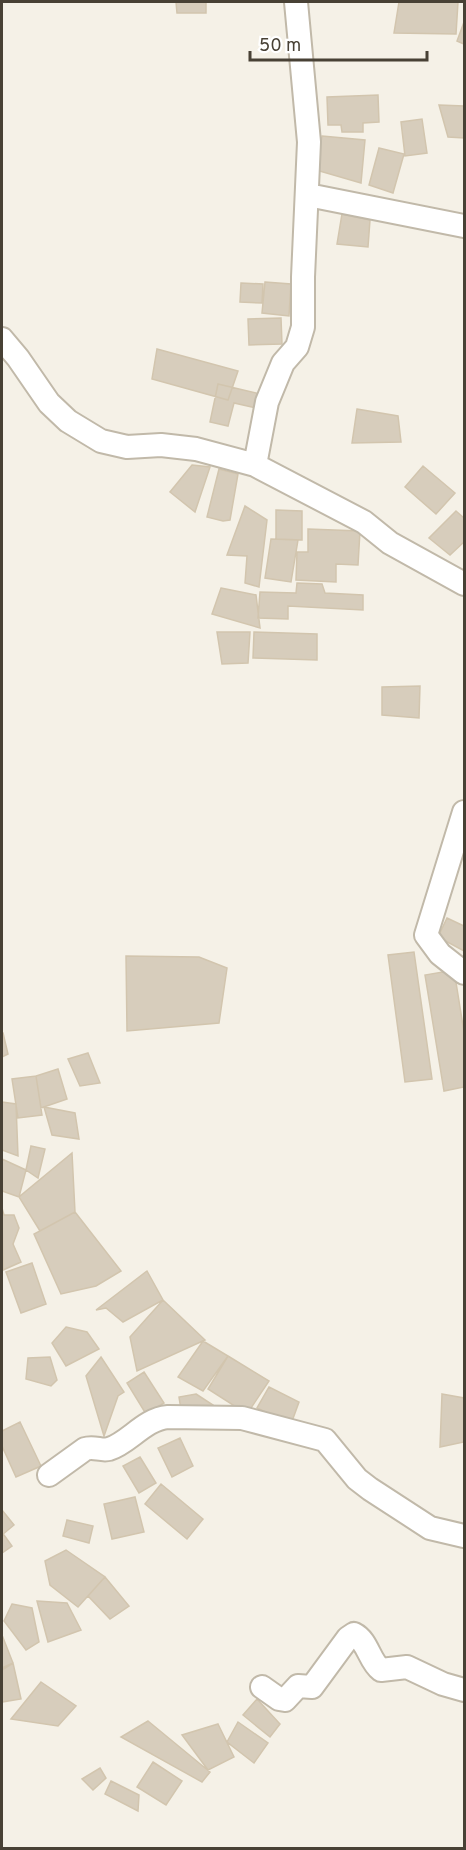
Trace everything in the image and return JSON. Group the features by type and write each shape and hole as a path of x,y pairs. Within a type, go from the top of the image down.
{"street":[{"path":"255,465 267,402 284,363 297,347 303,327 309,142 296,2"},
{"path":"308,195 465,226"},
{"path":"2,339 49,403 68,421 101,441 127,447 161,445 196,449 255,465 364,522 390,543 465,584"},
{"path":"465,812 426,935 440,954 465,973"},
{"path":"49,1475 85,1449 91,1447 109,1449 158,1419 168,1417 242,1418 325,1440 357,1479 370,1489 430,1528 465,1536"},
{"path":"262,1687 279,1699 285,1700 298,1686 312,1687 348,1638 354,1634 361,1639 375,1665 381,1670 407,1667 443,1684 465,1690"}],"building":[{"path":"176,2 206,2 206,13 177,13"},
{"path":"399,2 458,2 456,34 394,33"},
{"path":"464,22 464,44 457,41"},
{"path":"378,95 379,122 363,123 363,132 342,132 341,125 328,125 327,97"},
{"path":"439,105 464,106 464,138 448,137"},
{"path":"422,119 427,153 405,156 401,122"},
{"path":"322,136 365,140 361,183 316,170"},
{"path":"379,148 404,154 393,193 369,185"},
{"path":"342,214 370,220 368,247 337,244"},
{"path":"265,282 291,284 289,316 262,313"},
{"path":"241,283 263,284 262,303 240,302"},
{"path":"281,318 282,344 249,345 248,319"},
{"path":"157,349 238,371 228,400 152,379"},
{"path":"218,384 260,394 256,408 234,403 228,426 210,422"},
{"path":"357,409 398,416 401,442 352,443"},
{"path":"192,465 210,467 195,512 170,492"},
{"path":"423,466 455,493 436,514 405,487"},
{"path":"219,469 238,474 230,520 223,521 207,517"},
{"path":"245,506 267,520 259,587 245,583 247,556 227,555"},
{"path":"276,510 302,511 302,540 276,539"},
{"path":"456,511 464,518 464,542 450,555 429,538"},
{"path":"308,529 360,531 358,565 336,564 336,582 296,580 297,552 308,552"},
{"path":"271,539 298,540 291,582 265,578"},
{"path":"297,583 322,584 325,593 363,595 363,610 288,606 288,619 258,618 260,592 296,593"},
{"path":"221,588 256,595 260,628 212,614"},
{"path":"217,632 250,632 248,663 222,664"},
{"path":"254,632 317,634 317,660 253,658"},
{"path":"420,686 419,718 382,715 382,687"},
{"path":"447,918 464,926 464,951 438,937"},
{"path":"414,952 432,1079 405,1082 388,955"},
{"path":"126,956 199,957 227,968 219,1023 127,1031"},
{"path":"454,970 464,1032 464,1087 444,1091 425,975"},
{"path":"2,1032 8,1054 2,1057"},
{"path":"88,1053 100,1083 80,1086 68,1059"},
{"path":"58,1069 67,1099 41,1108 36,1076"},
{"path":"36,1076 42,1115 18,1118 12,1079"},
{"path":"2,1102 16,1104 18,1156 2,1150"},
{"path":"44,1107 75,1113 79,1139 52,1135"},
{"path":"31,1146 45,1149 38,1178 26,1170"},
{"path":"72,1153 75,1212 40,1231 19,1197"},
{"path":"2,1159 26,1170 19,1197 2,1191"},
{"path":"2,1208 4,1215 14,1215 19,1228 13,1244 21,1262 3,1270"},
{"path":"75,1212 121,1271 96,1286 61,1294 34,1234"},
{"path":"32,1263 46,1304 21,1313 6,1272"},
{"path":"147,1271 163,1300 123,1322 106,1308 96,1310"},
{"path":"163,1300 205,1340 137,1371 130,1337"},
{"path":"66,1327 87,1332 99,1349 66,1366 52,1343"},
{"path":"203,1341 228,1356 203,1391 178,1377"},
{"path":"228,1356 269,1381 247,1414 208,1389"},
{"path":"50,1357 57,1380 51,1386 26,1379 28,1358"},
{"path":"101,1357 124,1392 118,1396 104,1436 86,1376"},
{"path":"144,1372 164,1403 146,1414 127,1383"},
{"path":"269,1387 299,1402 291,1424 257,1408"},
{"path":"196,1394 213,1405 210,1411 182,1416 179,1397"},
{"path":"442,1394 464,1398 464,1442 440,1447"},
{"path":"20,1422 41,1466 16,1477 2,1446 2,1431"},
{"path":"180,1438 193,1466 172,1477 158,1448"},
{"path":"140,1457 156,1483 139,1493 123,1466"},
{"path":"161,1484 203,1519 187,1539 145,1504"},
{"path":"135,1497 144,1532 112,1539 104,1504"},
{"path":"2,1510 14,1525 2,1535"},
{"path":"67,1520 93,1526 89,1543 63,1536"},
{"path":"4,1535 12,1546 2,1553 2,1536"},
{"path":"66,1550 105,1577 78,1607 50,1585 45,1561"},
{"path":"105,1577 129,1606 110,1619 88,1596"},
{"path":"37,1601 67,1603 81,1630 48,1642"},
{"path":"12,1604 32,1608 39,1642 26,1650 4,1621"},
{"path":"2,1635 13,1663 2,1668"},
{"path":"13,1663 21,1699 2,1702 2,1670"},
{"path":"41,1682 76,1706 58,1726 11,1719"},
{"path":"257,1699 280,1724 270,1737 243,1715"},
{"path":"148,1721 210,1772 202,1782 121,1737"},
{"path":"238,1722 268,1743 254,1763 227,1742"},
{"path":"218,1724 234,1757 208,1770 182,1735"},
{"path":"153,1762 182,1781 166,1805 137,1787"},
{"path":"100,1768 106,1778 93,1790 82,1779"},
{"path":"111,1781 139,1795 138,1811 105,1794"}]}
